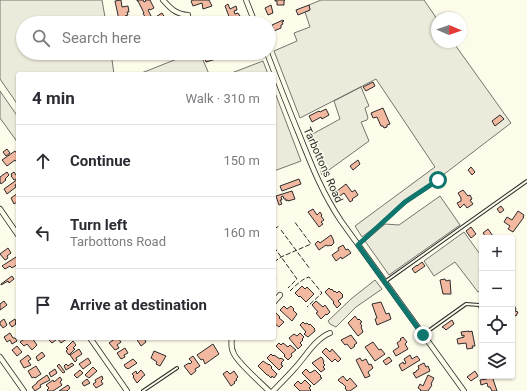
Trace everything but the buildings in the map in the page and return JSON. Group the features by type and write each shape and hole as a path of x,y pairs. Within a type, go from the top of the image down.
{"street":[{"path":"163,0 175,12 188,15"},
{"path":"246,0 252,16"},
{"name":"Tarbottons Road","path":"270,60 275,72"},
{"name":"Tarbottons Road","path":"276,76 320,187 334,211 464,391"},
{"path":"0,209 16,232"},
{"path":"276,300 280,295"},
{"path":"273,391 316,342 330,333"},
{"path":"91,340 127,391"},
{"path":"232,340 234,355 237,360 269,391"},
{"path":"0,356 24,391"}],"lane":[{"path":"358,245 405,202 438,180"},
{"path":"385,282 527,181"},
{"path":"423,335 466,304 479,305 480,307"},
{"path":"143,391 177,368"}],"shaded area":[{"path":"0,0 102,0 105,16 16,16 16,60 112,60 114,72 16,72 16,102 0,79"},
{"path":"321,0 424,0 432,12 431,12 431,48 457,48 511,123 362,237 355,226 435,167 376,79 300,118 276,56 276,50 297,41 294,33 310,27 305,12 310,10 309,5"},
{"path":"174,60 203,60 208,72 144,72"},
{"path":"263,61 267,72 234,72"},
{"path":"361,87 369,106 365,108 368,118 367,120 361,122 369,141 322,175 309,136 340,119 334,101"},
{"path":"0,91 16,114 16,140 0,118"},
{"path":"276,95 301,161 276,170"},
{"path":"440,196 460,225 389,275 365,241 385,224 399,225"},
{"path":"464,232 479,253 479,291 478,292 455,262 434,276 424,261"},
{"path":"375,280 382,289 356,307 336,327 330,324 328,321 351,299"}],"fence":[{"path":"276,261 311,244 294,221"},
{"path":"281,230 310,269"},
{"path":"276,250 297,279 288,288"},
{"path":"290,291 301,281 309,277 322,293 307,307"}],"route":[{"path":"423,335 358,245 405,202 438,180"}]}
